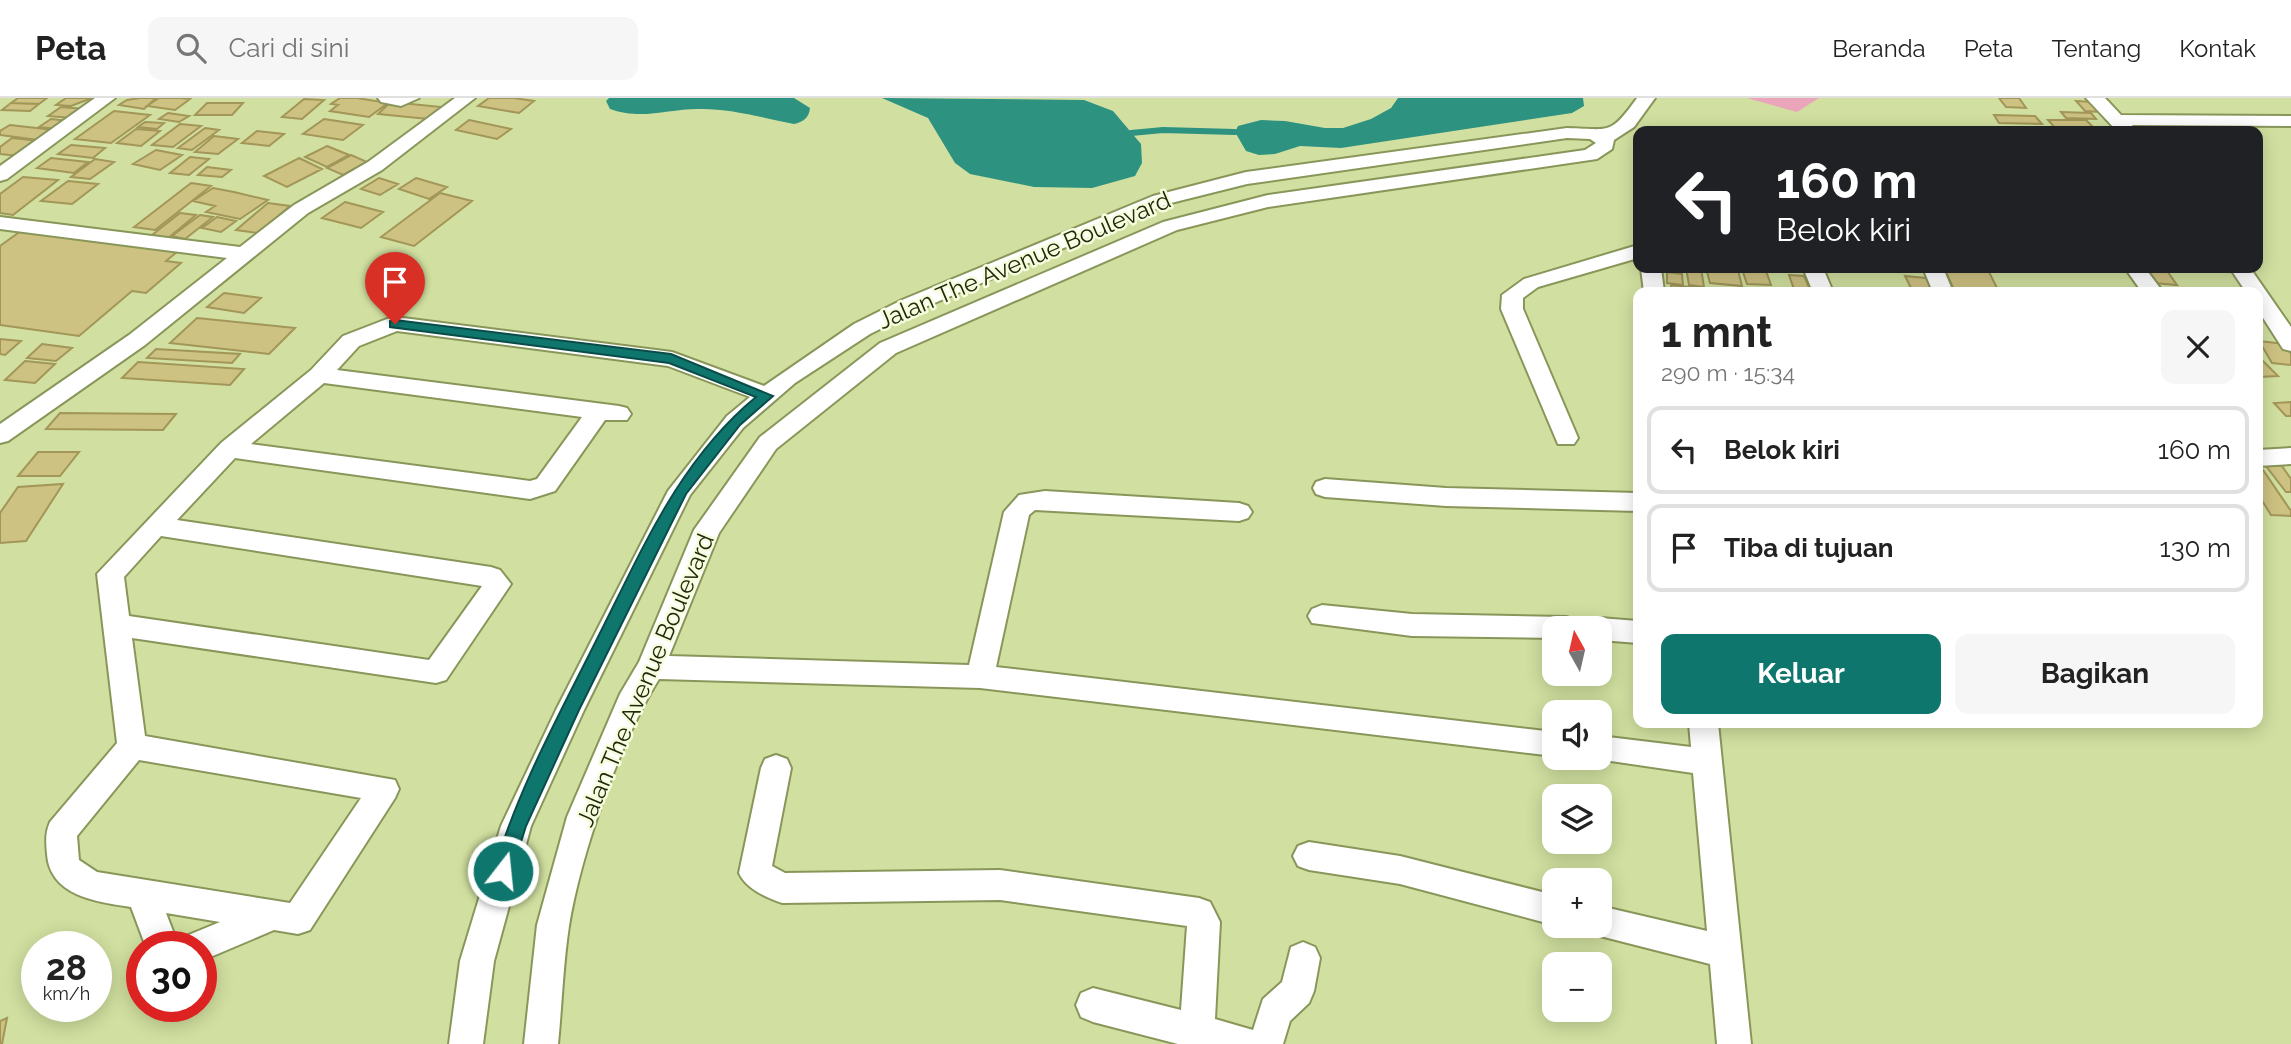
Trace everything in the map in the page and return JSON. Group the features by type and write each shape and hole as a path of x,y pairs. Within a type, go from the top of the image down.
{"street":[{"path":"0,175 106,98"},
{"path":"387,98 401,101 410,98"},
{"path":"0,435 137,340 301,209 375,166 464,98"},
{"name":"Jalan The Avenue Boulevard","path":"466,1044 477,961 516,826 680,491 735,422 766,396 862,328 1036,250 1160,200 1205,187 1567,133 1591,134 1605,138 1628,123 1646,98"},
{"path":"2095,98 2122,126 2291,121"},
{"name":"Jalan The Avenue Boulevard","path":"541,1044 553,925 582,817 634,694 650,667 707,530 768,443 888,348 1170,226 1268,201 1590,155 1605,145 1605,138"},
{"path":"0,223 244,254"},
{"path":"1566,438 1512,309 1513,295 1531,283 1633,252"},
{"path":"2263,301 2288,336"},
{"path":"132,746 384,789 298,919 91,886 64,868 61,832 132,746 110,574 229,449 318,375 351,341 395,324 671,359 766,396"},
{"path":"862,328 888,348"},
{"path":"229,449 530,490 546,485 609,413 318,375"},
{"path":"2263,454 2291,456"},
{"path":"1325,488 1446,497 1633,502"},
{"path":"980,677 1017,512 1028,501 1239,512"},
{"path":"117,625 436,672 498,584 491,577 156,526"},
{"path":"1322,616 1412,625 1542,628"},
{"path":"1612,630 1633,632"},
{"path":"650,667 980,677 1542,743"},
{"path":"1704,728 1734,1044"},
{"path":"1612,750 1707,762"},
{"path":"776,768 755,873 782,888 999,885 1086,895 1199,913 1204,922 1197,1034"},
{"path":"1309,856 1400,870 1542,907"},
{"path":"142,894 157,931"},
{"path":"217,939 273,915"},
{"path":"1612,924 1727,952"},
{"path":"1266,1044 1275,1011 1297,991 1303,958"},
{"path":"1093,1005 1197,1034 1245,1044"}],"shaded area":[{"path":"1747,98 1819,98 1797,112"}],"water":[{"path":"609,98 794,98 810,108 805,119 794,124 713,109 634,114 610,109 606,101"},
{"path":"882,98 1084,100 1113,111 1141,144 1142,163 1135,176 1092,188 1034,187 970,174 955,163 928,118"},
{"path":"1398,98 1583,98 1584,106 1572,113 1341,148 1300,146 1275,154 1259,155 1246,151 1235,132 1238,126 1261,120 1343,128 1371,119 1391,108"}],"building":[{"path":"18,98 47,98 39,104 11,103"},
{"path":"66,98 92,98 71,106 56,105"},
{"path":"156,98 144,109 119,105 127,100"},
{"path":"159,98 190,99 175,110 147,106"},
{"path":"340,98 388,103 369,117 330,111 338,105 331,104"},
{"path":"489,98 534,101 519,113 478,106"},
{"path":"1999,98 2019,98 2026,108 2006,107"},
{"path":"304,99 324,100 302,119 282,117"},
{"path":"2076,101 2094,102 2102,112 2085,111"},
{"path":"391,102 441,107 428,119 378,114"},
{"path":"11,103 39,104 30,111 2,110"},
{"path":"207,103 243,103 232,115 195,115"},
{"path":"61,107 85,109 72,118 48,116"},
{"path":"114,111 150,115 111,143 75,139"},
{"path":"2061,112 2091,113 2096,119 2066,118"},
{"path":"168,113 189,116 179,122 159,119"},
{"path":"1994,115 2035,116 2042,124 1999,123"},
{"path":"51,119 69,121 58,129 39,127"},
{"path":"324,119 363,125 343,140 303,134"},
{"path":"469,120 511,129 497,139 456,130"},
{"path":"2048,120 2086,120 2092,126 2053,126"},
{"path":"145,122 164,123 157,129 138,127"},
{"path":"180,124 201,126 173,147 152,145"},
{"path":"10,125 54,130 39,140 0,135 0,131"},
{"path":"205,128 219,130 192,150 178,148"},
{"path":"136,129 160,131 141,146 117,143"},
{"path":"257,131 284,134 269,146 242,143"},
{"path":"214,136 238,139 218,154 195,152"},
{"path":"12,138 40,141 19,156 0,154 0,147"},
{"path":"71,145 105,148 93,158 58,154"},
{"path":"327,146 349,155 327,167 305,157"},
{"path":"156,150 182,155 160,170 133,164"},
{"path":"351,155 367,162 343,175 327,168"},
{"path":"190,157 209,159 189,175 170,173"},
{"path":"51,158 88,162 74,173 37,168"},
{"path":"299,158 322,169 287,187 264,176"},
{"path":"95,159 114,162 90,179 71,177"},
{"path":"207,167 231,170 222,177 198,175"},
{"path":"23,177 58,180 13,215 0,213 0,194"},
{"path":"379,178 398,184 380,195 361,189"},
{"path":"416,178 447,187 429,199 399,189"},
{"path":"68,181 98,184 72,204 41,201"},
{"path":"191,183 211,186 155,230 134,227"},
{"path":"213,188 268,200 240,219 206,212 215,206 193,201"},
{"path":"440,193 472,201 414,246 381,237"},
{"path":"345,202 383,212 361,228 322,218"},
{"path":"268,203 290,206 258,233 236,230"},
{"path":"180,213 196,215 168,238 152,235"},
{"path":"200,215 213,217 185,239 172,236"},
{"path":"217,217 236,221 221,232 202,228"},
{"path":"25,228 183,247 166,261 181,263 146,293 132,291 79,336 0,325 0,246"},
{"path":"1667,273 1682,274 1683,285 1667,283"},
{"path":"1687,273 1702,273 1704,287 1689,285"},
{"path":"1707,273 1739,273 1742,286 1710,283"},
{"path":"1743,273 1767,273 1771,285 1747,284"},
{"path":"1946,273 1990,273 1996,287 1953,287"},
{"path":"2146,273 2169,273 2177,285 2153,283"},
{"path":"1789,275 1804,276 1809,287 1793,287"},
{"path":"1905,276 1926,278 1930,287 1910,287"},
{"path":"224,293 261,298 244,313 207,307"},
{"path":"197,318 295,328 269,354 170,343"},
{"path":"0,339 21,341 5,355 0,354"},
{"path":"2263,341 2285,344 2291,354 2291,365 2272,363 2263,348"},
{"path":"42,344 72,348 56,361 27,358"},
{"path":"156,349 240,354 232,363 147,358"},
{"path":"25,361 55,364 35,383 5,380"},
{"path":"2263,361 2278,376 2263,377"},
{"path":"138,362 244,369 230,385 122,378"},
{"path":"2291,402 2291,416 2286,416 2274,403"},
{"path":"60,413 176,414 163,430 46,429"},
{"path":"38,452 79,452 60,476 18,476"},
{"path":"2266,466 2282,466 2291,479 2291,492 2286,492"},
{"path":"2263,470 2291,511 2291,516 2271,515 2263,502"},
{"path":"63,484 26,541 0,543 0,513 18,487"},
{"path":"7,1018 2,1044 0,1044 0,1021"}],"waterway":[{"path":"1131,133 1163,130 1235,132"}],"route":[{"path":"395,324 671,359 766,396 735,422 680,491 570,710 516,826 503,871"}]}
